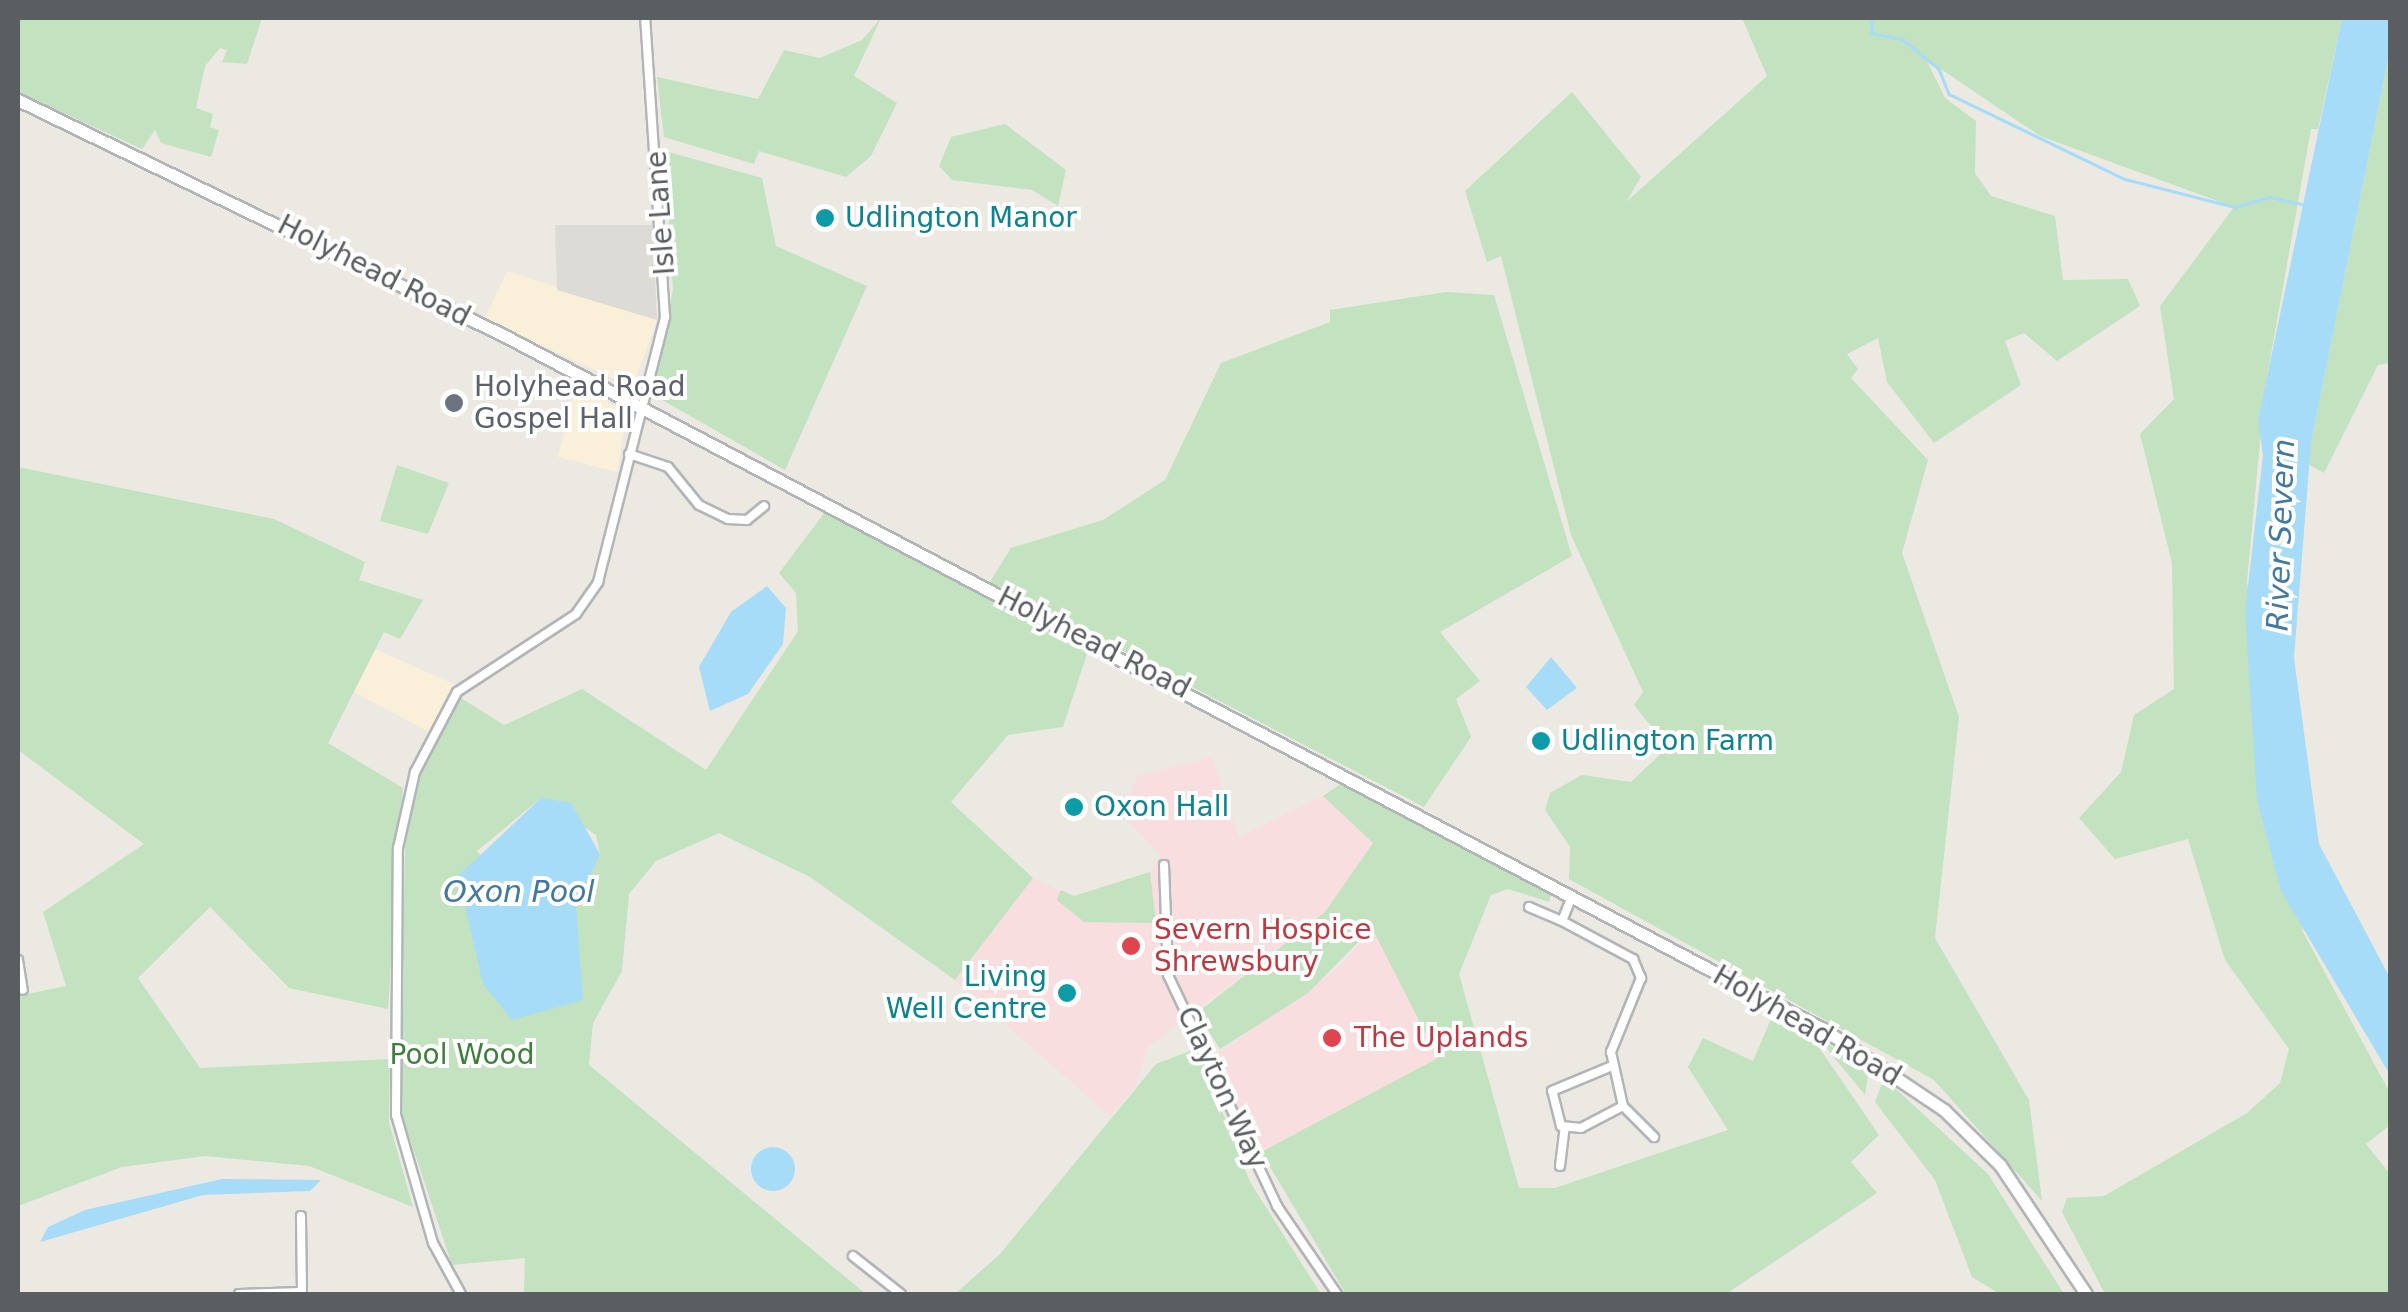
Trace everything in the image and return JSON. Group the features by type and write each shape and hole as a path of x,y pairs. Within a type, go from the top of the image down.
{"main road":[{"name":"Holyhead Road","path":"18,100 640,406 1822,1029 1944,1110 2044,1219 2086,1294"}],"street":[{"name":"Isle Lane","path":"461,1294 426,1224 396,1116 406,797 457,692 591,598 629,454 667,271 645,18"},
{"path":"629,454 668,468 699,505 728,520 761,511 770,521"},
{"name":"Clayton Way","path":"1164,865 1168,975 1277,1206 1336,1294"},
{"path":"1562,921 1572,896"},
{"path":"1530,907 1628,956 1640,972 1612,1066 1623,1106 1654,1137"},
{"path":"18,960 23,990"},
{"path":"1560,1166 1565,1128 1552,1091 1612,1066"},
{"path":"1565,1128 1623,1106"},
{"path":"239,1294 302,1292 300,1216"},
{"path":"853,1256 901,1294"}],"shaded area":[{"path":"555,225 653,225 657,320 557,290"},
{"path":"507,271 657,320 633,387 484,320"},
{"path":"576,384 627,413 617,472 558,457"},
{"path":"375,649 456,685 431,733 354,692"},
{"name":"Severn Hospice Shrewsbury","path":"1212,757 1239,837 1323,796 1373,842 1325,912 1147,1048 1135,1087 1110,1116 955,980 1033,878 1073,896 1150,872 1161,856 1123,816 1137,776"},
{"name":"The Uplands","path":"1372,927 1438,1058 1261,1152 1215,1056 1342,965"}],"green space":[{"path":"18,18 262,18 247,64 222,62 227,50 220,48 205,66 196,108 213,114 210,127 219,130 211,157 161,143 155,130 142,149 18,92"},
{"path":"881,18 854,76 897,103 871,156 846,177 759,151 754,164 664,137 657,77 758,99 784,50 820,58 862,40"},
{"path":"1742,18 2342,18 2318,129 2311,129 2265,388 2247,582 2303,932 2390,1093 2390,1125 2366,1144 2390,1174 2390,1294 2105,1294 2062,1212 2067,1198 2104,1196 2247,1113 2280,1083 2289,1049 2225,960 2188,839 2115,859 2079,818 2121,772 2134,715 2174,689 2172,563 2140,434 2174,399 2160,306 2234,207 2040,136 1926,59 1945,98 1976,121 1975,173 1991,196 2055,216 2063,280 2128,279 2140,306 2057,361 2024,333 2005,341 2021,385 1934,443 1887,382 1878,338 1847,354 1858,369 1851,378 1928,460 1902,553 1959,717 1935,938 2029,1100 2042,1201 1934,1080 1569,879 1570,847 1545,810 1550,793 1582,775 1631,782 1668,747 1634,705 1643,692 1571,535 1501,256 1487,262 1465,191 1572,92 1641,177 1626,202 1767,76"},
{"path":"2390,49 2390,363 2378,365 2324,473 2308,464 2311,443"},
{"path":"1005,124 1066,170 1058,206 1032,190 952,180 939,166 951,137"},
{"path":"665,151 762,178 776,246 867,286 785,470 650,393 673,290"},
{"path":"1446,292 1494,295 1572,556 1440,632 1480,681 1456,699 1471,737 1424,807 990,582 1011,548 1103,520 1165,480 1221,363 1330,322 1330,310"},
{"path":"397,465 449,483 428,534 380,521"},
{"path":"18,467 274,519 365,562 359,580 423,600 400,639 384,632 328,743 403,788 388,1009 289,988 210,907 138,978 200,1068 390,1059 389,1122 413,1207 309,1166 205,1156 122,1167 18,1206 18,996 66,986 43,912 144,844 18,750"},
{"name":"Pool Wood","path":"825,512 1088,651 1063,727 1008,735 951,802 1033,878 955,980 810,877 719,833 656,861 629,894 622,971 593,1023 589,1065 866,1294 524,1294 525,1258 452,1265 400,1109 405,844 418,777 461,698 504,725 582,689 706,770 798,631 796,593 779,573","holes":["541,798 596,835 600,854 575,906 583,1000 477,851"]},
{"path":"1342,783 1551,895 1549,902 1508,889 1491,895 1459,974 1519,1188 1555,1188 1728,1130 1688,1067 1703,1038 1753,1061 1771,1019 1818,1046 1879,1135 1851,1162 1877,1193 1726,1294 1346,1294 1261,1152 1438,1058 1372,928 1308,993 1220,1049 1197,1013 1325,912 1373,843 1323,796"},
{"path":"1150,872 1156,923 1084,922 1057,900 1061,890 1074,896"},
{"path":"1808,1032 1869,1069 1865,1095 1824,1045"},
{"path":"1195,1049 1225,1097 1222,1111 1250,1182 1321,1294 955,1294 1000,1254 1156,1064"},
{"path":"1884,1078 1988,1174 2064,1294 2000,1294 1972,1277 1935,1180 1875,1102"}],"water":[{"name":"River Severn","path":"2342,18 2390,18 2390,49 2311,443 2294,658 2319,844 2390,978 2390,1075 2281,891 2257,800 2245,612 2263,455 2258,420"},
{"path":"767,586 786,608 783,644 748,694 710,711 699,667 731,612"},
{"path":"1551,657 1577,688 1547,710 1526,687"},
{"name":"Oxon Pool","path":"541,798 571,803 600,854 576,906 583,1000 512,1020 483,984 458,876"},
{"path":"773,1147 788,1154 795,1169 788,1184 773,1191 758,1184 751,1169 758,1154"},
{"path":"222,1179 321,1180 310,1191 203,1195 40,1242 48,1227 85,1210"}],"waterway":[{"path":"1872,18 1872,33 1902,39 1939,69 1949,94 2125,179 2235,207 2269,197 2301,204"}],"place":[{"name":"Udlington Manor","path":"825,218"},
{"name":"Holyhead Road Gospel Hall","path":"454,403"},
{"name":"Udlington Farm","path":"1541,741"},
{"name":"Oxon Hall","path":"1074,807"},
{"name":"Severn Hospice Shrewsbury","path":"1131,946"},
{"name":"Living Well Centre","path":"1067,993"},
{"name":"The Uplands","path":"1332,1038"}]}
